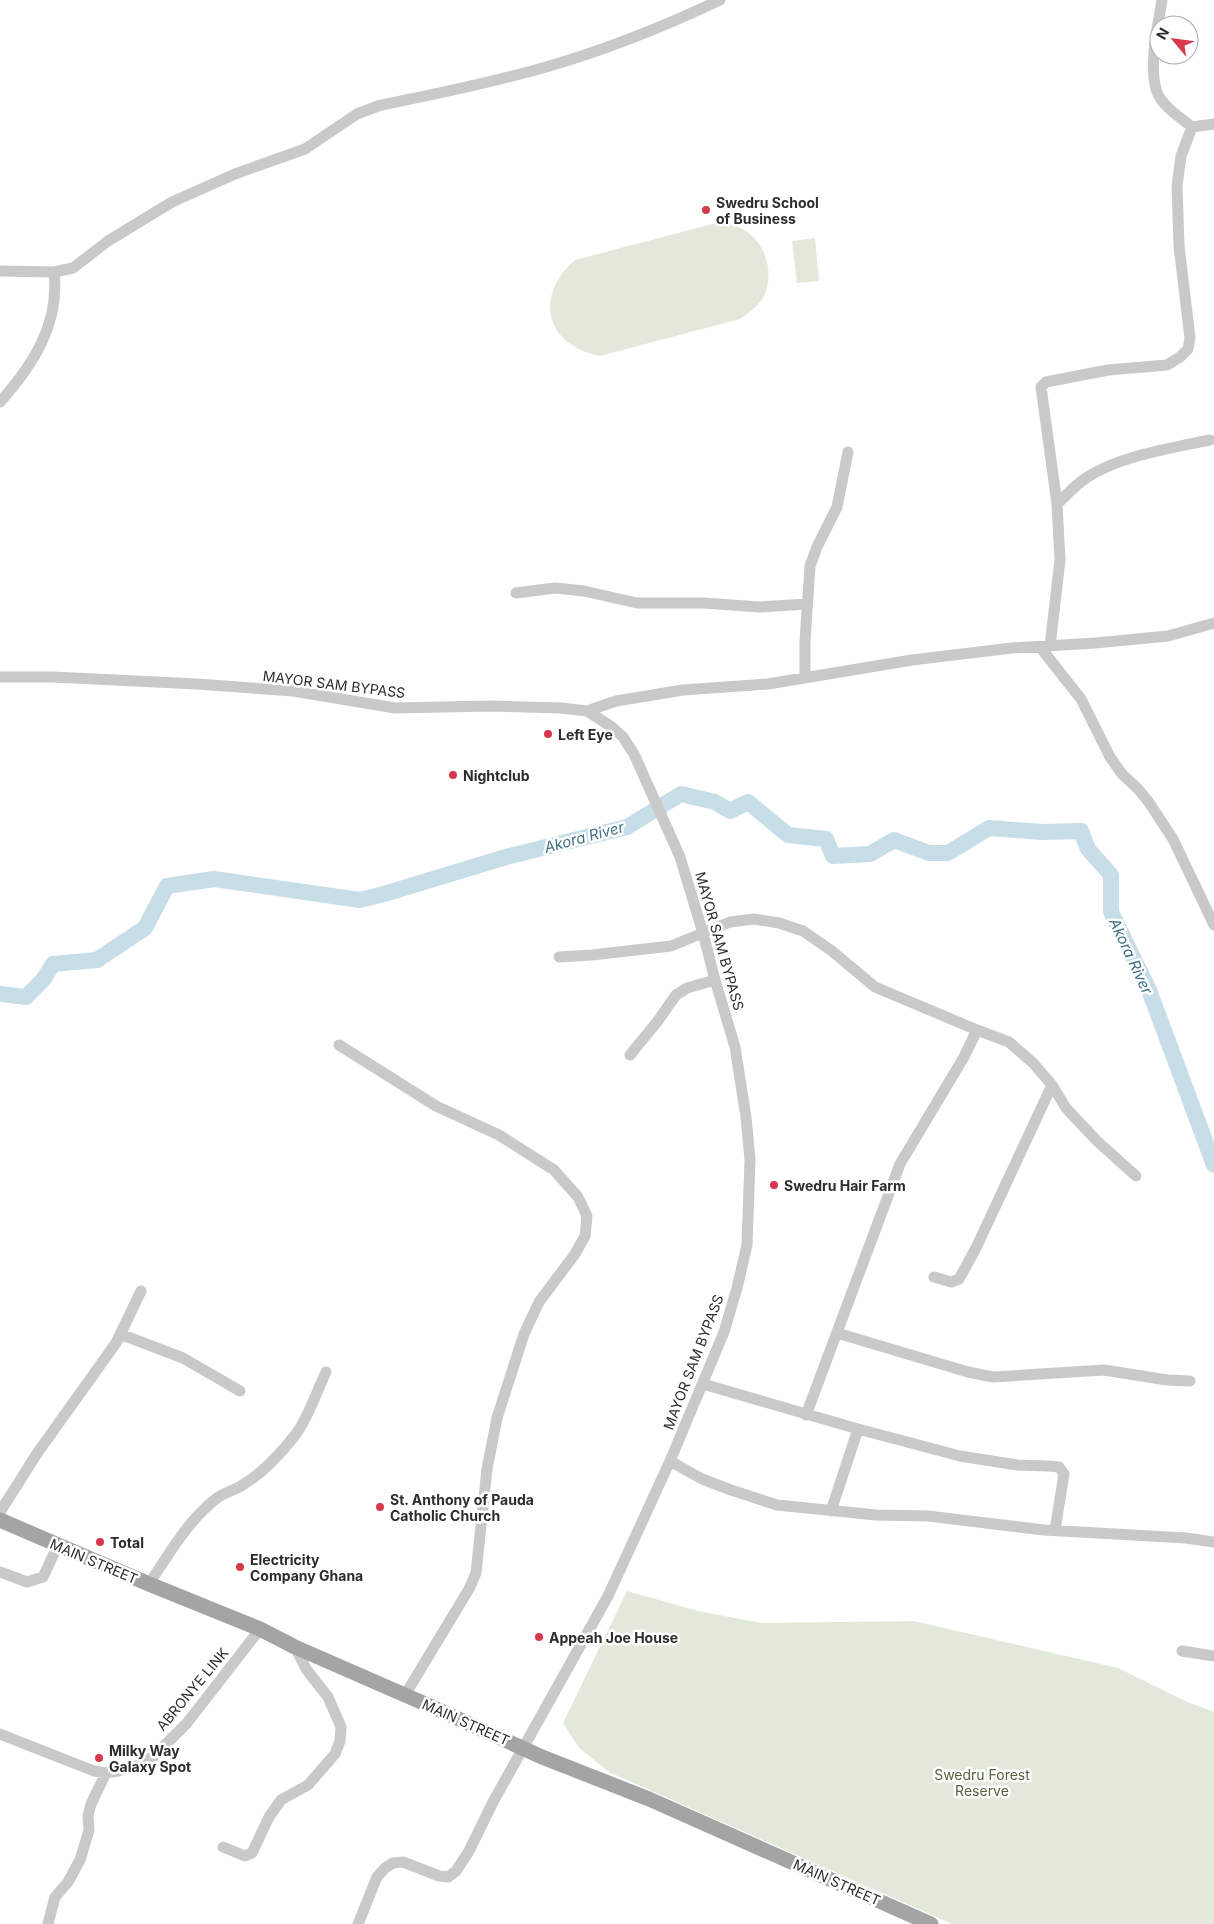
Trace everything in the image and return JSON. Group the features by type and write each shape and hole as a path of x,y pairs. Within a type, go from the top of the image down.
{"main road":[{"name":"MAIN STREET","path":"0,1520 149,1584 260,1628 296,1647 560,1765 649,1799 927,1923"}],"street":[{"path":"0,271 54,272 73,268 108,241 172,202 235,174 306,149 357,114 378,106 545,68 620,43 720,0"},
{"path":"1162,0 1153,59 1157,92 1168,107 1192,127 1214,124"},
{"path":"1192,127 1181,156 1177,186 1179,246 1190,338 1188,349 1180,357 1167,365 1108,370 1046,382 1041,387 1057,504 1060,560 1045,647 1081,699 1110,757 1122,774 1148,801 1173,839 1214,925"},
{"path":"0,402 16,384 42,345 50,327 55,281 54,272"},
{"path":"1057,504 1086,478 1115,464 1158,451 1210,440"},
{"path":"806,677 807,604 810,566 817,547 837,507 848,452"},
{"path":"516,594 556,588 584,591 637,603 702,603 760,607 807,604"},
{"path":"587,712 616,701 651,694 768,684 912,660 1012,648 1045,647 1168,636 1214,623"},
{"name":"MAYOR SAM BYPASS","path":"0,677 197,684 293,691 395,708 491,706 561,708 587,712 612,726 623,737 634,754 680,857 703,933 714,980 735,1047 746,1117 750,1160 747,1245 724,1332 670,1460 608,1596 493,1802 469,1851 456,1871 448,1876 439,1876 403,1862 393,1863 385,1868 377,1877 358,1924"},
{"path":"559,956 592,955 670,946 730,922 754,919 779,923 803,931 832,951 875,987 1009,1042 1034,1063 1066,1108 1097,1141 1136,1176"},
{"path":"630,1055 676,995 687,988 714,980"},
{"path":"806,1415 900,1164 964,1057 977,1030"},
{"path":"339,1045 436,1106 499,1134 554,1170 578,1197 587,1216 585,1236 575,1254 539,1302 524,1334 497,1418 487,1470 476,1573 469,1589 405,1695"},
{"path":"934,1277 951,1282 959,1279 980,1239 1052,1086"},
{"path":"0,1512 38,1452 84,1389 120,1334 141,1291"},
{"path":"837,1333 968,1372 993,1377 1104,1370 1168,1380 1190,1381"},
{"path":"120,1334 183,1358 240,1391"},
{"path":"149,1584 187,1528 218,1496 250,1481 297,1432 326,1372"},
{"path":"703,1384 806,1415 991,1462 1059,1468 1064,1474 1055,1530"},
{"path":"831,1511 858,1429"},
{"path":"670,1460 702,1479 777,1505 876,1515 928,1516 1055,1530 1186,1538 1214,1542"},
{"path":"0,1572 27,1582 43,1577 58,1545"},
{"name":"ABRONYE LINK","path":"106,1773 136,1766 154,1756 187,1723 260,1628"},
{"path":"223,1847 245,1856 252,1853 269,1817 281,1800 308,1785 335,1754 340,1741 341,1727 328,1697 306,1669 296,1647"},
{"path":"1182,1651 1214,1656"},
{"path":"0,1734 106,1773 88,1816 89,1830 80,1860 68,1882 55,1897 48,1924"}],"green space":[{"path":"716,223 731,225 751,235 758,242 767,262 769,273 765,294 758,305 740,319 600,356 582,350 567,342 557,331 552,318 550,304 554,289 562,274 575,260"},
{"path":"815,238 819,281 797,283 792,241"},
{"name":"Swedru Forest Reserve","path":"627,1591 698,1611 761,1623 914,1621 1118,1668 1185,1701 1214,1712 1214,1924 952,1924 609,1772 579,1748 563,1723"}],"waterway":[{"name":"Akora River","path":"0,994 26,997 43,980 53,964 97,960 145,928 167,886 214,879 360,900 506,857 627,827 681,794 715,802 730,811 748,802 788,835 826,839 833,856 870,854 894,840 929,853 948,853 989,828 1043,832 1081,831 1088,849 1111,875 1111,912 1149,990 1214,1165"}],"place":[{"name":"Swedru School of Business","path":"706,210"},
{"name":"Left Eye","path":"548,734"},
{"name":"Nightclub","path":"453,775"},
{"name":"Swedru Hair Farm","path":"774,1185"},
{"name":"St. Anthony of Pauda Catholic Church","path":"380,1507"},
{"name":"Total","path":"100,1542"},
{"name":"Electricity Company Ghana","path":"240,1567"},
{"name":"Appeah Joe House","path":"539,1637"},
{"name":"Milky Way Galaxy Spot","path":"99,1758"}]}
